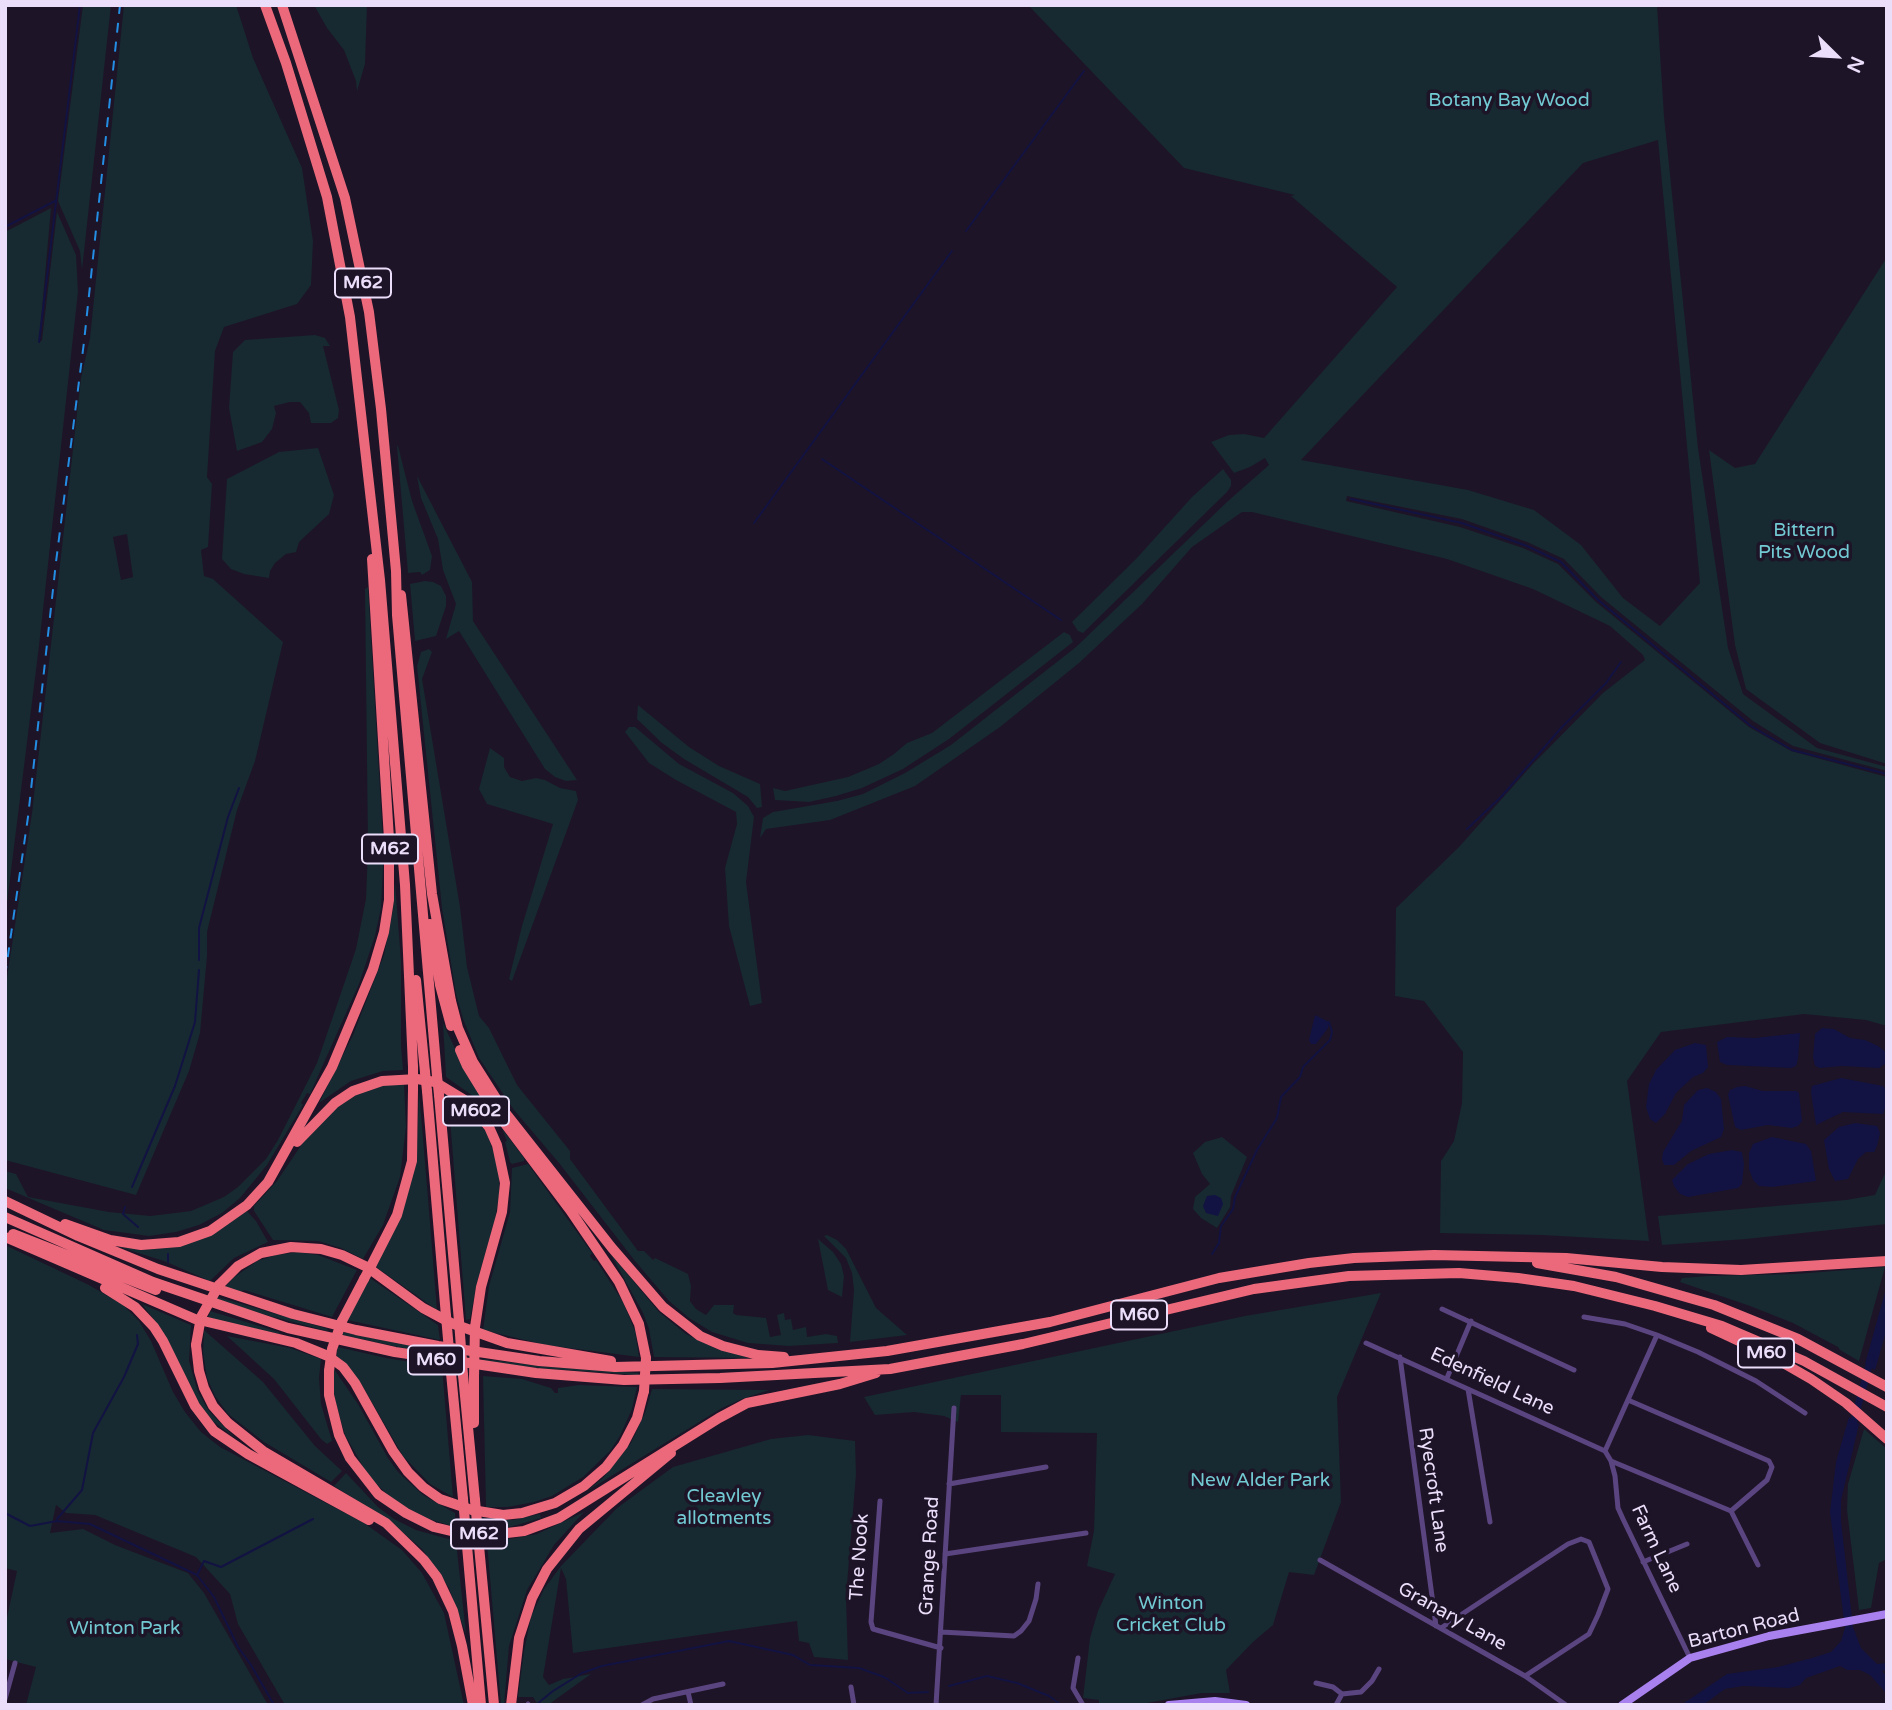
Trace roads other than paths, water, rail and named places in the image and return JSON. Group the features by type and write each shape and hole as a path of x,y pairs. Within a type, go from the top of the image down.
{"highway":[{"name":"M62","path":"265,5 290,74 330,209 350,317 380,580 405,886 414,1088 409,1174 397,1215 342,1321 332,1349 329,1395 335,1425 350,1458 362,1476 378,1494 406,1513 434,1527 455,1532 511,1534 559,1518 698,1431"},
{"name":"M62","path":"282,5 345,198 369,312 396,571 397,615 417,851"},
{"name":"M62","path":"286,1153 326,1080 349,1028 373,969 387,917 390,839 372,579 373,523"},
{"name":"M62","path":"396,571 406,626 428,859 447,984 465,1046 482,1079 504,1111"},
{"name":"M602","path":"417,851 459,1321 469,1376 475,1500 494,1705"},
{"path":"5,1237 195,1319 296,1343 328,1356 343,1367 355,1382 393,1451 416,1480 450,1503 485,1513 512,1515 534,1510 555,1503 584,1486 606,1467 623,1445 637,1418 644,1391 646,1358 639,1324 620,1282 491,1105 467,1066 450,1023 440,985 417,851"},
{"name":"M602","path":"405,886 427,1091 481,1705"},
{"name":"M602","path":"286,1153 335,1103 353,1091 382,1081 417,1079 435,1082 469,1104 489,1127 497,1145 505,1183 502,1212 481,1287 469,1376"},
{"name":"M60","path":"504,1111 643,1286 687,1327 723,1346 758,1355 803,1357 861,1354"},
{"name":"M60","path":"38,1217 118,1242 153,1245 193,1238 209,1231 247,1205 268,1182 286,1153"},
{"name":"M60","path":"5,1202 177,1277 263,1306 399,1339 538,1361 615,1367 662,1368 772,1363 861,1354 1050,1322 1195,1284 1264,1270 1354,1258 1566,1258 1662,1268 1741,1270 1886,1261"},
{"name":"M60","path":"5,1217 72,1248 194,1298 278,1325 353,1344 437,1360 536,1373 624,1380 720,1378 890,1368 1023,1344 1219,1296 1293,1282 1349,1276 1429,1273 1518,1278 1594,1291 1682,1314 1765,1343 1850,1385 1887,1407"},
{"name":"M60","path":"5,1231 122,1278 174,1295 194,1298"},
{"name":"M60","path":"392,1530 386,1523 264,1451 228,1423 213,1406 198,1371 195,1345 203,1310 219,1285 238,1266 261,1253 281,1248 302,1246 321,1249 342,1255 367,1268 434,1315 470,1331 507,1343 542,1350 662,1368"},
{"name":"M60","path":"1470,1256 1585,1270 1672,1292 1766,1325 1883,1385"},
{"path":"65,1265 120,1296 148,1320 163,1341 195,1406 214,1431 248,1454 392,1530 425,1560 444,1589 453,1611 463,1646 473,1705"},
{"name":"M60","path":"1682,1314 1771,1356 1846,1403 1887,1439"},
{"name":"M60","path":"698,1431 735,1409 758,1400 839,1384 890,1368"},
{"path":"511,1705 516,1648 522,1626 536,1588 554,1559 592,1517 698,1431"}],"main road":[{"name":"Barton Road","path":"1622,1705 1690,1658 1758,1639 1887,1614"},
{"path":"1169,1705 1215,1701 1246,1705"}],"street":[{"path":"1442,1309 1574,1370"},
{"path":"1584,1317 1625,1324 1657,1335 1756,1381 1805,1413"},
{"path":"1447,1378 1471,1321"},
{"path":"1605,1451 1657,1335"},
{"name":"Edenfield Lane","path":"1366,1343 1605,1451"},
{"name":"Ryecroft Lane","path":"1400,1357 1439,1627"},
{"path":"1468,1389 1490,1522"},
{"path":"1628,1400 1769,1461 1772,1467 1767,1479 1731,1511"},
{"name":"Grange Road","path":"936,1705 954,1408"},
{"name":"Farm Lane","path":"1605,1451 1611,1461 1618,1508 1690,1658"},
{"path":"1611,1461 1731,1511 1758,1565"},
{"path":"950,1484 1046,1467"},
{"name":"The Nook","path":"880,1501 871,1622 873,1629 941,1648"},
{"path":"945,1554 1086,1533"},
{"path":"1439,1627 1568,1544 1581,1539 1589,1542 1608,1589 1598,1615 1589,1633 1525,1676"},
{"path":"1643,1562 1687,1544"},
{"name":"Granary Lane","path":"1320,1560 1525,1676 1566,1705"},
{"path":"941,1632 1014,1636 1028,1621 1038,1584"},
{"path":"1078,1658 1073,1688 1083,1705"},
{"path":"5,1699 15,1663"},
{"path":"1316,1683 1333,1687 1342,1694 1361,1692 1379,1669"},
{"path":"642,1705 653,1699 723,1684"},
{"path":"851,1687 854,1705"},
{"path":"688,1692 691,1705"},
{"path":"1336,1705 1342,1694"}],"waterway":[{"path":"39,342 80,5"},
{"path":"966,231 1084,71"},
{"path":"5,227 55,201"},
{"path":"754,523 952,251"},
{"path":"822,459 1061,620"},
{"path":"1351,499 1462,523 1527,546 1561,562 1597,599 1751,726 1792,750 1887,774"},
{"path":"1467,829 1501,797 1562,727 1606,683 1621,662"},
{"path":"199,960 199,928 228,817 239,788"},
{"path":"132,1187 175,1086 195,1022 199,970"},
{"path":"1212,1254 1219,1243 1221,1226 1233,1209 1235,1197 1257,1150 1277,1118 1281,1097 1300,1077 1303,1067 1330,1040 1332,1032 1329,1022"},
{"path":"125,1207 123,1214 138,1227"},
{"path":"168,1254 168,1262"},
{"path":"57,1519 82,1490 93,1433 124,1377 138,1344 137,1335"},
{"path":"1852,1428 1871,1358"},
{"path":"5,1513 30,1526 57,1521 90,1524 197,1575 214,1597 238,1647 274,1705"},
{"path":"197,1575 204,1561 221,1567 313,1519"},
{"path":"537,1704 582,1673 602,1666 729,1641 793,1655 810,1665 859,1668 884,1677 908,1693 928,1692"},
{"path":"949,1686 987,1676 1017,1683 1049,1696 1061,1705"}],"railway":[{"path":"5,976 28,817 84,342 120,5"}],"park label":[{"name":"Botany Bay Wood","path":"1509,101"},
{"name":"Bittern Pits Wood","path":"1804,542"},
{"name":"New Alder Park","path":"1260,1481"},
{"name":"Cleavley allotments","path":"724,1508"},
{"name":"Winton Cricket Club","path":"1171,1615"},
{"name":"Winton Park","path":"125,1629"}]}
